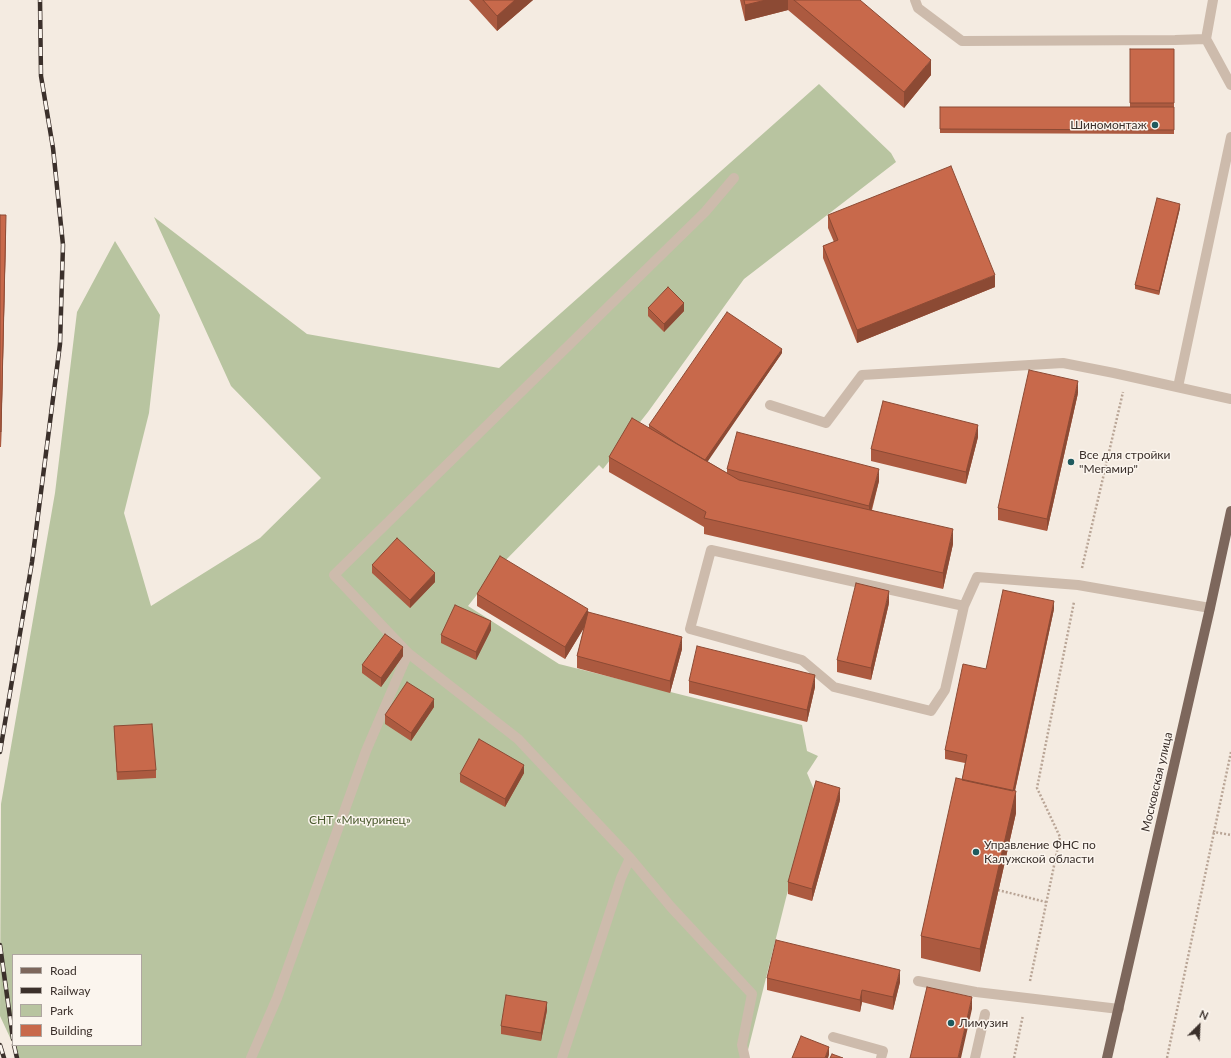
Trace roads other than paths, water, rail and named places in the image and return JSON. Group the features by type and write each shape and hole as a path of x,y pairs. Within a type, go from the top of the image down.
{"main road":[{"name":"Московская улица","path":"1107,1058 1231,511"}],"lane":[{"path":"915,0 918,8 962,41 1206,39"},
{"path":"1213,0 1206,39 1231,85"},
{"path":"1178,387 1231,137"},
{"path":"734,178 705,212 334,575 408,653 518,739 630,858 671,907 752,994 742,1045 744,1058"},
{"path":"770,405 826,423 862,375 1063,363 1231,399"},
{"path":"964,606 711,550 690,629 802,660 834,687 931,711 945,690 964,606 977,578 1078,585 1210,608"},
{"path":"251,1058 277,998 366,751 408,653"},
{"path":"562,1058 621,878 630,858"},
{"path":"918,981 976,992 1026,999 1119,1009"},
{"path":"975,1058 985,1014"},
{"path":"833,1037 883,1051 881,1058"}],"railway":[{"path":"0,752 32,562 60,344 63,245 53,148 41,76 40,0"},
{"path":"0,945 12,1032"},
{"path":"0,1045 4,1058"},
{"path":"14,1046 17,1058"}],"place":[{"name":"Шиномонтаж","path":"1155,125"},
{"name":"Все для стройки \"Мегамир\"","path":"1071,462"},
{"name":"Управление ФНС по Калужской области","path":"976,852"},
{"name":"Лимузин","path":"951,1023"}],"park label":[{"name":"СНТ «Мичуринец»","path":"360,820"}]}
